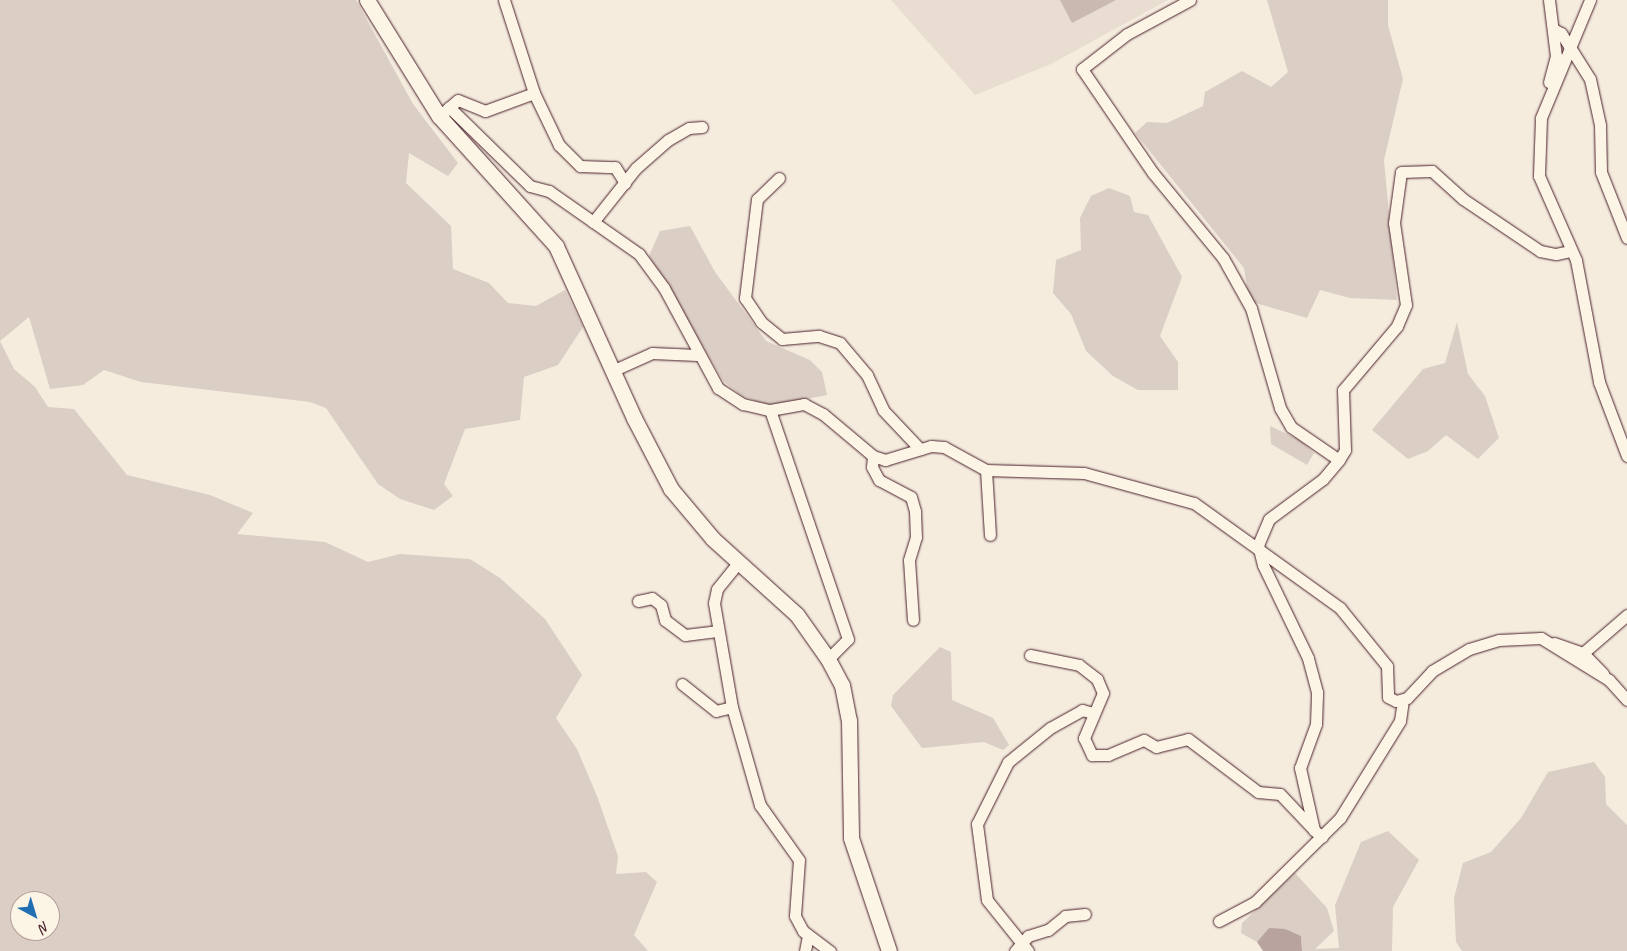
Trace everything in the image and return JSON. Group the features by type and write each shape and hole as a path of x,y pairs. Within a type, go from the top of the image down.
{"street":[{"path":"367,0 444,112 556,246 612,371 671,489 738,563 797,615 828,659 842,685 848,720 851,838 889,951"},
{"path":"504,0 534,93 559,145 580,166 615,167 625,184"},
{"path":"1190,0 1127,34 1082,69 1153,173 1224,258 1251,308 1280,408 1291,427 1339,460"},
{"path":"1549,0 1554,29 1552,90"},
{"path":"1590,0 1541,118 1539,176 1570,251 1576,260 1599,382 1627,456"},
{"path":"1554,29 1571,47 1590,79 1600,125 1601,172 1627,238"},
{"path":"444,112 458,100 485,111 534,93"},
{"path":"444,112 530,186 549,191 639,254 664,288 697,355 718,388 742,404 770,410 804,404 823,414 872,456 885,460 920,449 944,447 986,470 1084,474 1140,486 1194,503 1258,545 1340,608 1387,666 1388,697 1402,700"},
{"path":"593,222 625,184 668,140 689,128 702,128"},
{"path":"1318,833 1300,768 1316,724 1317,692 1308,658 1263,565 1258,545 1269,519 1323,480 1339,460 1345,450 1343,390 1397,326 1406,305 1394,223 1401,172 1432,171 1463,199 1540,251 1556,254 1570,251"},
{"path":"779,178 757,199 745,298 761,322 782,339 820,336 840,343 867,375 883,410 920,449"},
{"path":"612,371 652,353 697,355"},
{"path":"770,410 848,639 828,659"},
{"path":"872,456 872,467 879,480 911,496 915,511 916,537 909,560 913,620"},
{"path":"986,470 990,535"},
{"path":"738,563 717,589 717,631 732,707 760,805 799,860 796,916 808,935 830,951"},
{"path":"638,601 652,598 661,605 665,620 685,635 717,631"},
{"path":"1583,653 1627,615"},
{"path":"1541,638 1609,680"},
{"path":"1219,921 1255,902 1368,778 1400,721 1402,700 1432,671 1469,648 1499,640 1541,638 1583,653 1627,700"},
{"path":"1030,655 1080,665 1097,680 1103,693 1084,738 1092,755 1108,755 1144,740 1156,747 1188,739 1258,792 1280,794 1318,833"},
{"path":"682,684 716,711 732,707"},
{"path":"1085,914 1064,916 1021,949 987,900 977,824 1008,762 1050,728 1082,710 1093,713"},
{"path":"805,951 808,935"}],"shaded area":[{"path":"0,0 356,0 413,104 458,163 448,176 409,153 406,183 451,226 453,269 489,283 508,303 536,306 565,290 583,327 558,365 524,377 520,420 465,429 444,484 453,496 434,510 400,499 378,484 326,408 310,402 141,382 104,370 83,385 50,389 29,317 0,341"},
{"path":"891,0 1168,0 1051,64 975,95"},
{"path":"1267,0 1388,0 1388,25 1403,79 1384,160 1397,300 1350,298 1320,290 1307,318 1249,301 1244,268 1135,133 1147,122 1167,123 1203,106 1205,92 1242,71 1271,87 1288,72"},
{"path":"1109,188 1130,196 1134,212 1148,215 1182,277 1160,336 1178,362 1178,390 1138,390 1113,376 1086,351 1071,314 1053,293 1056,260 1081,250 1080,218 1091,196"},
{"path":"690,226 715,272 766,341 810,360 822,372 827,395 769,406 742,396 724,382 649,256 660,231"},
{"path":"1457,322 1468,374 1485,396 1499,438 1478,459 1446,435 1428,451 1408,459 1372,430 1423,369 1445,363"},
{"path":"0,341 14,369 35,387 48,407 74,409 127,475 210,495 253,513 237,534 325,542 368,562 400,554 470,559 500,578 545,619 582,675 556,718 577,749 597,796 618,856 616,874 646,872 657,882 634,935 648,951 0,951"},
{"path":"1270,426 1300,440 1314,453 1307,465 1271,444"},
{"path":"940,647 951,652 952,700 993,718 1009,745 1003,750 984,742 922,748 891,706 893,695"},
{"path":"1594,762 1605,777 1606,804 1627,825 1627,951 1462,951 1456,942 1454,898 1463,863 1491,852 1521,818 1548,772"},
{"path":"1388,831 1419,860 1393,907 1392,951 1302,951 1301,936 1269,928 1257,942 1241,933 1242,923 1295,873 1327,908 1334,931 1315,949 1339,948 1335,905 1361,842"},
{"path":"1269,928 1285,929 1301,936 1302,951 1263,951 1257,942"}],"building":[{"path":"1060,0 1116,0 1072,23"}]}
